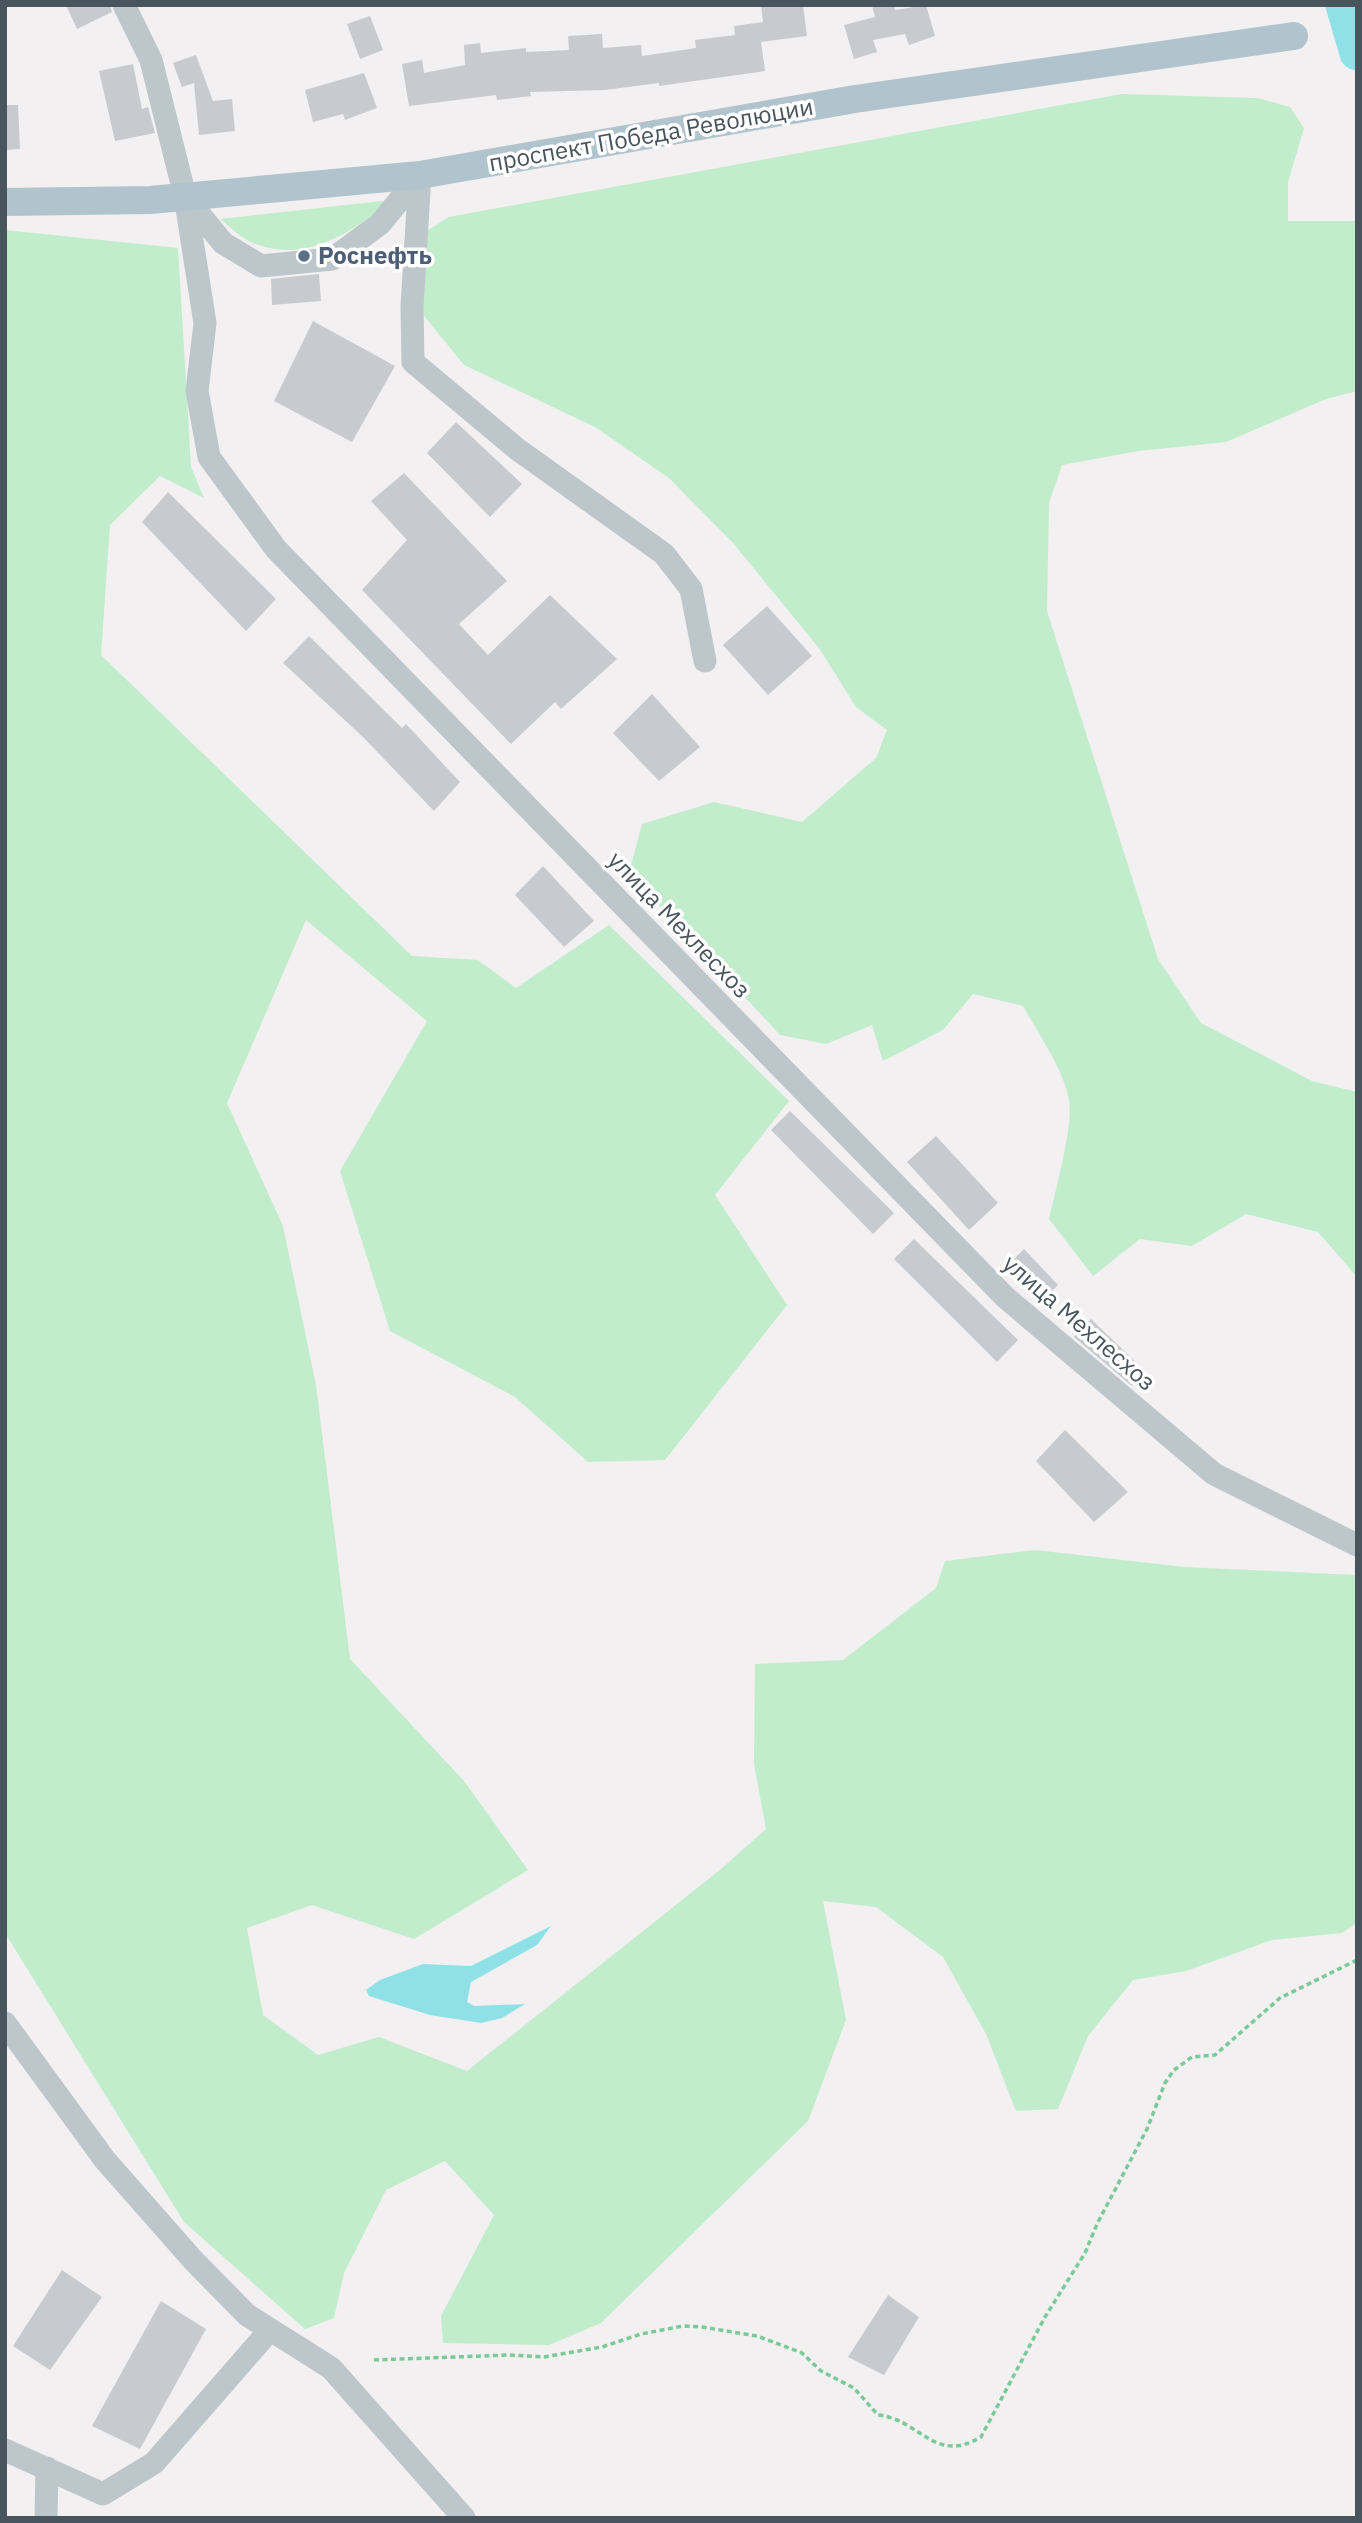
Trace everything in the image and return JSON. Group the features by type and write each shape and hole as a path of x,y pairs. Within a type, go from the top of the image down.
{"main road":[{"name":"проспект Победа Революции","path":"5,202 111,201 420,175 855,99 1294,36"}],"street":[{"name":"улица Мехлесхоз","path":"124,5 151,60 185,196 205,323 197,391 209,457 276,549 1005,1297 1214,1474 1357,1545"},
{"path":"185,196 223,243 261,265 332,259 380,224 420,175"},
{"path":"420,175 412,307 413,362 517,449 664,554 691,589 705,660"},
{"path":"5,2023 105,2160 192,2260 247,2315 331,2368 464,2518"},
{"path":"5,2450 103,2494 154,2463 270,2330"},
{"path":"46,2518 47,2468"}],"path":[{"path":"374,2360 495,2355 544,2357 602,2347 641,2334 683,2326 702,2327 757,2336 802,2353 821,2371 854,2388 878,2414 898,2417 932,2440 950,2446 965,2446 981,2437 1045,2317 1085,2253 1097,2224 1147,2129 1165,2083 1174,2070 1192,2057 1215,2054 1280,1998 1357,1960"}],"green space":[{"path":"1122,94 1257,98 1290,107 1304,128 1288,182 1288,221 1357,221 1357,391 1326,399 1226,442 1138,451 1062,465 1049,503 1047,611 1158,959 1201,1023 1312,1081 1357,1092 1357,1277 1318,1232 1246,1214 1192,1246 1140,1239 1093,1276 1049,1219 1069,1125 1069,1100 1056,1064 1023,1006 973,994 943,1030 883,1061 872,1025 826,1044 780,1035 629,873 642,824 714,802 802,822 876,758 887,730 856,707 819,648 733,543 669,478 595,427 464,365 420,311 417,237 449,217"},
{"path":"391,200 344,234 308,248 270,248 251,242 220,219"},
{"path":"5,230 178,248 191,467 204,498 160,476 110,525 101,655 412,956 478,960 516,988 609,925 789,1101 715,1195 787,1305 665,1460 588,1462 515,1397 390,1331 340,1171 427,1021 306,920 227,1103 283,1226 316,1385 350,1659 464,1781 528,1870 414,1939 312,1905 247,1928 263,2015 318,2055 379,2037 467,2071 721,1869 766,1829 754,1764 755,1664 843,1660 936,1588 945,1561 1035,1550 1184,1567 1357,1575 1357,1923 1342,1933 1272,1940 1186,1971 1133,1980 1088,2036 1058,2109 1016,2111 986,2034 943,1957 876,1907 823,1901 846,2020 808,2121 601,2323 549,2345 443,2343 441,2316 494,2215 445,2161 386,2190 344,2273 334,2318 305,2329 184,2222 5,1933"}],"water":[{"path":"551,1926 537,1945 471,1982 467,2002 474,2006 525,2004 502,2018 481,2023 430,2015 369,1996 366,1990 380,1980 423,1964 471,1966"}],"building":[{"path":"66,5 110,5 112,12 77,29"},
{"path":"761,5 803,5 807,36 761,42 765,71 659,86 659,83 605,90 530,92 531,96 497,100 496,95 409,106 402,64 422,60 424,73 465,65 464,45 480,43 481,53 526,48 526,52 569,50 568,36 602,34 603,48 641,45 642,56 696,48 695,40 735,35 734,26 763,22"},
{"path":"872,5 894,5 895,10 926,5 935,36 909,45 905,34 873,40 877,52 854,59 844,25 875,17"},
{"path":"370,16 383,50 360,59 347,24"},
{"path":"196,55 213,101 232,99 235,131 199,135 194,83 182,87 173,63"},
{"path":"133,64 142,109 148,107 155,133 115,141 99,71"},
{"path":"364,73 377,108 345,120 343,114 313,122 305,90"},
{"path":"5,105 18,105 20,149 5,150"},
{"path":"319,274 321,301 272,305 271,279"},
{"path":"313,321 395,366 352,442 274,401"},
{"path":"456,422 522,484 490,517 427,453"},
{"path":"404,473 507,581 459,624 488,655 550,595 617,659 561,709 555,702 511,744 362,590 407,540 371,501"},
{"path":"168,492 276,599 246,631 142,522"},
{"path":"767,606 812,656 768,695 723,645"},
{"path":"309,636 402,728 406,724 460,782 434,811 363,737 283,663"},
{"path":"652,694 700,747 659,781 613,733"},
{"path":"543,866 594,921 564,947 515,895"},
{"path":"790,1111 894,1213 873,1234 771,1130"},
{"path":"936,1136 998,1203 969,1230 907,1162"},
{"path":"914,1239 1018,1340 997,1362 894,1259"},
{"path":"1024,1249 1058,1285 1040,1303 1005,1268"},
{"path":"1091,1319 1146,1372 1132,1386 1074,1337"},
{"path":"1065,1430 1128,1492 1094,1522 1036,1461"},
{"path":"62,2270 102,2297 50,2370 13,2346"},
{"path":"888,2295 919,2317 884,2375 848,2357"},
{"path":"161,2301 206,2329 140,2449 92,2426"}],"waterway":[{"path":"1343,5 1357,53"}],"place":[{"name":"Роснефть","path":"304,256"}]}
